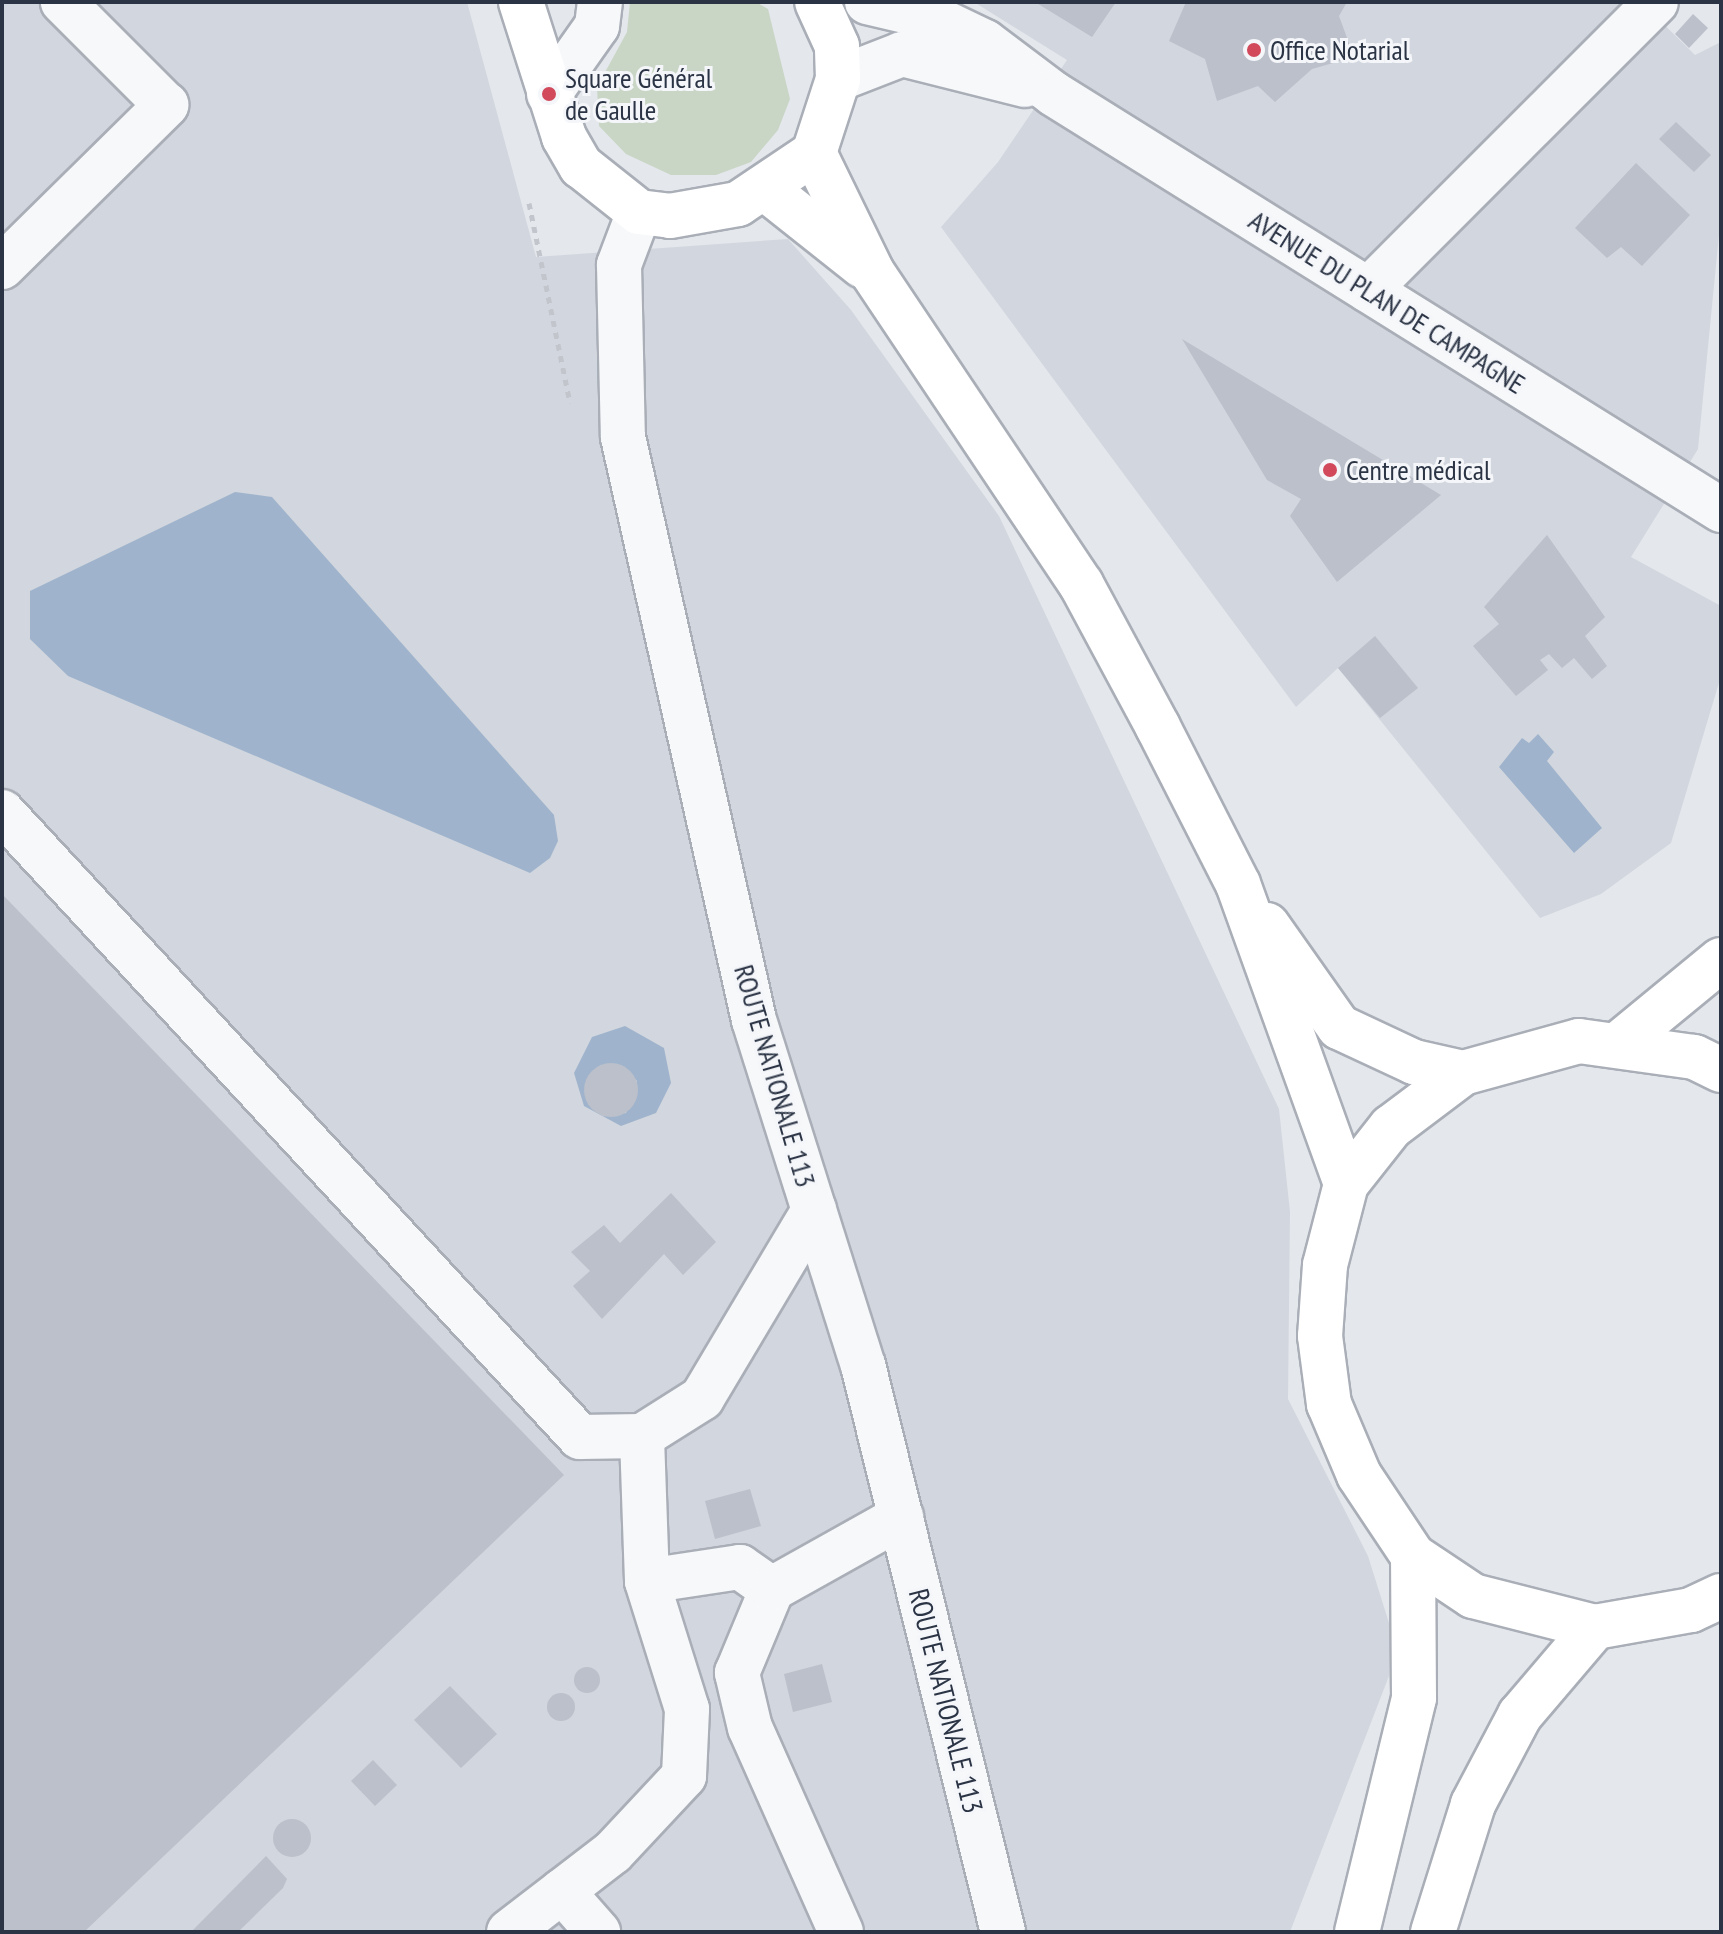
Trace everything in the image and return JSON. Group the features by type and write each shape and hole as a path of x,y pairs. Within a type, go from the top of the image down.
{"main road":[{"path":"521,2 549,94 581,166 639,212 670,216 738,204 767,190 814,153 838,79 837,46 817,2"},
{"path":"814,153 872,272 1081,584 1238,884 1339,1027 1414,1062 1463,1073"},
{"path":"767,190 872,272"},
{"path":"1238,884 1346,1184"},
{"path":"1621,1042 1721,960"},
{"path":"1721,1070 1694,1057 1621,1042 1579,1041 1463,1073 1391,1127 1346,1184 1325,1265 1320,1336 1329,1404 1359,1475 1413,1556 1473,1596 1595,1627 1691,1610 1721,1596"},
{"path":"1357,1932 1414,1698 1413,1556"},
{"path":"1433,1932 1473,1804 1520,1715 1595,1627"}],"street":[{"path":"2,267 166,105 63,2"},
{"path":"549,94 597,26 600,2"},
{"name":"AVENUE DU PLAN DE CAMPAGNE","path":"867,2 935,18 985,42 1054,94 1721,510"},
{"path":"1368,290 1656,2"},
{"name":"AVENUE DU PLAN DE CAMPAGNE","path":"838,79 902,54 1054,94"},
{"name":"ROUTE NATIONALE 113","path":"639,212 619,265 623,437 754,1020 814,1210 901,1517 1003,1932"},
{"path":"2,812 580,1437 642,1436 702,1398 814,1210"},
{"path":"509,1932 613,1852 684,1776 687,1709 647,1581 642,1436"},
{"path":"841,1932 750,1728 737,1673 772,1589 901,1517"},
{"path":"647,1581 740,1567 772,1589"},
{"path":"686,1732 750,1728"},
{"path":"562,1891 598,1932"}],"path":[{"path":"529,203 574,418"}],"shaded area":[{"path":"2,2 467,2 536,257 788,239 851,310 999,516 1279,1109 1290,1212 1288,1399 1368,1556 1389,1623 1389,1676 1290,1932 2,1932"},
{"path":"974,2 1641,2 1695,55 1721,42 1721,214 1698,449 1631,557 1721,606 1721,676 1671,843 1601,894 1540,918 1338,668 1296,707 941,227 998,162 1067,60"}],"green space":[{"path":"630,2 756,2 768,9 790,99 778,130 751,162 716,175 671,175 626,154 599,126 597,87 627,32"}],"water":[{"path":"235,492 272,497 554,815 558,841 550,858 530,873 68,676 30,639 30,591"},
{"path":"1538,734 1554,752 1547,761 1602,828 1574,853 1499,767 1522,738 1529,743"},
{"path":"625,1026 664,1048 671,1083 656,1113 621,1126 584,1106 574,1073 592,1037","holes":["601,1065 624,1067 637,1081 626,1113 603,1116 586,1100 587,1079"]}],"building":[{"path":"1035,2 1116,2 1092,37"},
{"name":"Office Notarial","path":"1186,2 1347,2 1339,16 1354,57 1312,69 1275,102 1258,86 1217,101 1205,59 1169,41"},
{"path":"1693,14 1708,28 1689,48 1675,34"},
{"path":"1676,122 1711,155 1694,172 1659,139"},
{"path":"1636,163 1690,215 1642,266 1621,247 1607,258 1575,228"},
{"name":"Centre médical","path":"1182,339 1441,495 1337,582 1290,516 1301,499 1267,480"},
{"path":"1547,535 1605,617 1585,636 1607,666 1592,679 1574,658 1562,668 1549,654 1540,660 1548,670 1516,696 1473,646 1499,624 1484,607"},
{"path":"1375,636 1418,688 1380,718 1338,668"},
{"path":"2,894 564,1475 84,1932 2,1932"},
{"path":"611,1063 630,1071 638,1090 630,1109 611,1117 592,1109 584,1090 592,1071"},
{"path":"671,1193 716,1242 683,1275 664,1254 602,1319 573,1286 590,1271 571,1252 604,1225 620,1243"},
{"path":"750,1489 761,1526 715,1539 705,1501"},
{"path":"822,1664 832,1702 793,1712 784,1674"},
{"path":"587,1667 596,1671 600,1680 596,1689 587,1693 578,1689 574,1680 578,1671"},
{"path":"450,1686 497,1734 461,1768 414,1720"},
{"path":"561,1693 571,1697 575,1707 571,1717 561,1721 551,1717 547,1707 551,1697"},
{"path":"373,1760 397,1785 375,1806 351,1781"},
{"path":"292,1819 306,1824 311,1838 306,1852 292,1857 278,1852 273,1838 278,1824"},
{"path":"266,1856 287,1879 283,1888 238,1932 191,1932"}],"place":[{"name":"Office Notarial","path":"1254,50"},
{"name":"Square Général de Gaulle","path":"549,94"},
{"name":"Centre médical","path":"1330,470"}]}
